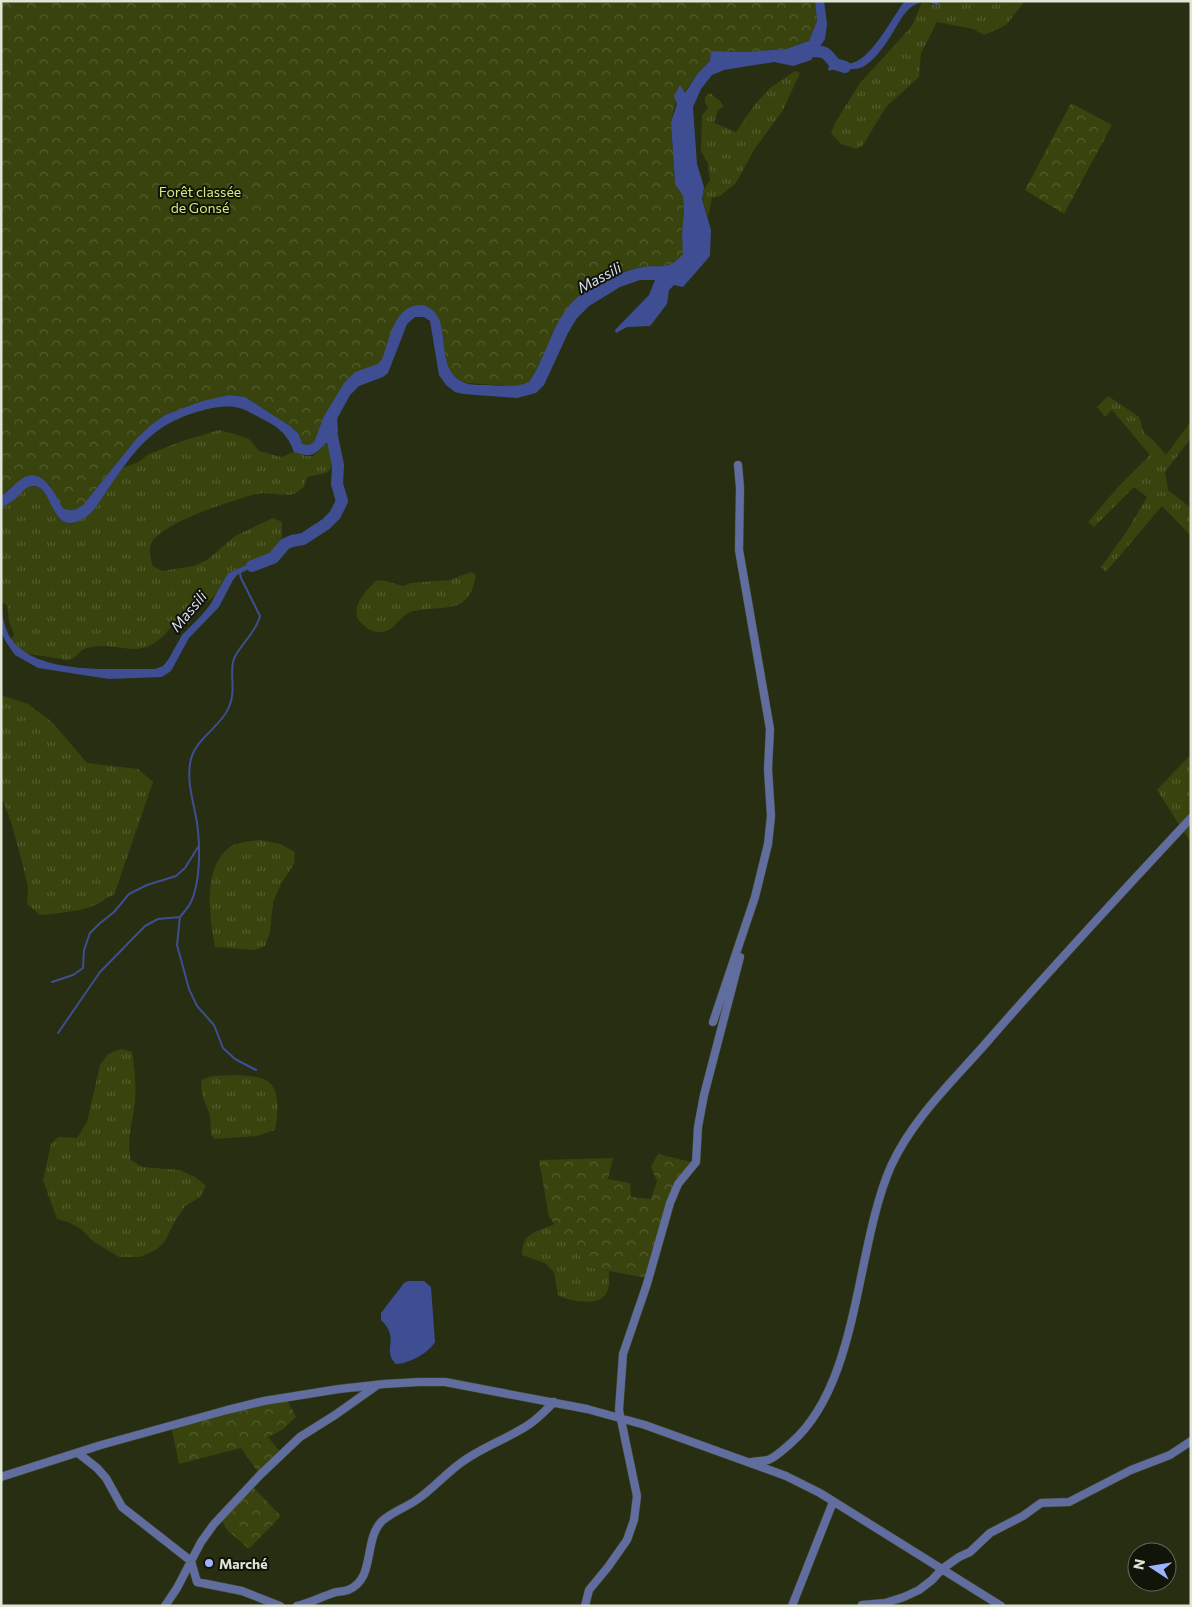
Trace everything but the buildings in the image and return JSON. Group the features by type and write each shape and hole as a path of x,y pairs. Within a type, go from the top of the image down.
{"street":[{"path":"714,1022 755,897 768,844 770,816 768,769 770,729 739,550 740,488 738,465"},
{"path":"750,1462 768,1460 784,1449 802,1434 822,1404 834,1376 846,1338 879,1199 892,1166 910,1132 936,1099 1035,987 1191,818"},
{"path":"585,1606 589,1590 627,1540 634,1520 637,1496 619,1410 623,1354 647,1284 670,1203 678,1184 690,1172 696,1162 698,1127 704,1095 740,957"},
{"path":"1,1476 78,1452 264,1401 377,1385 446,1382 587,1409 645,1425 786,1476 834,1502 1001,1606"},
{"path":"165,1606 214,1524 260,1475 300,1437 377,1385"},
{"path":"297,1606 307,1604 334,1592 349,1590 355,1586 362,1578 367,1567 372,1537 376,1527 416,1500 460,1463 480,1450 526,1427 554,1402"},
{"path":"862,1605 885,1603 919,1590 942,1569 970,1552 990,1533 1042,1504 1069,1502 1131,1470 1170,1455 1191,1441"},
{"path":"78,1452 106,1478 122,1507 191,1561 195,1577 199,1583 242,1591 280,1606"},
{"path":"792,1606 834,1502"}],"green space":[{"name":"Forêt classée de Gonsé","path":"1,1 815,1 817,21 809,41 786,49 745,52 711,51 710,61 698,73 684,93 680,85 671,122 675,184 683,196 682,234 684,254 673,264 638,268 615,275 593,286 580,296 563,315 557,325 529,382 521,386 466,383 453,375 447,365 438,318 432,310 397,319 382,359 378,364 344,383 324,416 314,442 309,445 302,444 299,434 290,426 245,397 229,395 202,401 165,415 151,425 137,438 83,505 71,510 63,508 49,484 23,478 1,496"},
{"path":"938,1 1025,1 1006,25 984,35 973,29 937,22 921,53 919,77 886,107 863,145 857,149 841,144 831,133 835,123 860,83 912,26 922,2 940,5"},
{"path":"795,71 800,73 783,110 754,150 736,183 720,196 712,198 708,217 703,202 703,194 706,185 710,181 708,164 701,151 702,115 708,108 705,103 705,97 710,93 721,102 723,107 718,110 714,123 736,132 756,103 770,88"},
{"path":"1071,103 1112,125 1064,214 1025,190"},
{"path":"1108,396 1139,417 1144,433 1166,455 1189,424 1191,424 1191,438 1165,472 1168,490 1191,508 1191,536 1162,506 1106,572 1101,567 1127,531 1147,497 1134,487 1094,527 1088,522 1119,486 1150,455 1112,410 1105,417 1097,407"},
{"path":"219,430 249,439 259,451 281,457 294,452 313,456 327,443 332,455 331,469 326,473 307,477 304,487 294,494 256,494 184,519 159,534 152,542 150,550 152,565 162,571 193,566 207,560 235,536 273,518 282,522 282,537 273,551 263,558 228,573 216,595 197,610 189,624 173,625 152,645 133,649 101,646 87,648 74,658 67,660 24,653 11,639 14,635 9,621 7,605 1,602 1,508 15,499 25,489 31,486 38,487 43,491 61,520 67,523 74,523 97,505 122,468 138,462 149,454 182,441"},
{"path":"471,572 476,575 466,600 454,606 410,612 388,631 377,632 370,630 360,622 356,614 365,592 377,580 403,586 411,583 450,580"},
{"path":"1,695 28,704 53,723 87,763 138,769 153,782 114,895 96,905 74,911 40,915 27,904 28,887 11,822 1,796"},
{"path":"1191,754 1191,843 1157,790"},
{"path":"260,840 280,844 295,852 294,864 281,884 273,902 270,932 265,946 255,950 215,947 211,922 210,894 211,880 215,868 221,856 233,845"},
{"path":"121,1049 132,1052 135,1071 135,1102 129,1146 131,1160 142,1167 180,1170 195,1177 206,1186 200,1197 185,1206 165,1241 156,1250 140,1257 119,1257 94,1242 81,1229 57,1219 43,1180 51,1144 58,1137 77,1138 87,1122 100,1065 108,1054"},
{"path":"240,1075 261,1078 267,1081 275,1090 277,1118 275,1130 257,1136 215,1139 211,1135 210,1116 202,1094 201,1080 212,1076"},
{"path":"658,1154 695,1163 681,1181 672,1203 651,1279 589,1267 549,1217 539,1160 613,1158 608,1179 630,1183 631,1197 651,1199 657,1181 651,1167"},
{"path":"555,1224 589,1267 609,1271 608,1289 602,1298 583,1302 558,1295 554,1272 545,1263 522,1255 524,1242 527,1237 536,1231"},
{"path":"286,1398 296,1417 282,1430 268,1437 282,1454 260,1475 241,1448 179,1464 171,1426"},
{"path":"251,1485 281,1516 249,1549 227,1530 220,1518"}],"water":[{"path":"815,1 824,1 827,24 825,39 811,60 793,66 774,62 724,70 712,75 701,89 693,107 697,164 704,187 702,199 711,230 710,256 683,287 674,285 669,290 667,304 650,326 627,327 616,333 615,330 649,295 655,280 640,280 620,287 589,306 577,318 544,385 536,393 517,398 463,394 455,392 446,385 439,375 430,321 424,317 415,317 407,324 388,373 383,377 359,386 350,395 337,419 338,431 334,443 326,443 312,455 294,452 287,437 282,432 245,410 228,407 204,410 172,422 149,438 129,459 95,508 84,518 73,523 65,522 58,517 45,493 39,487 32,486 1,508 1,496 20,480 30,475 43,479 48,484 63,508 73,510 78,508 83,505 137,438 151,425 165,415 202,401 229,395 245,397 290,426 299,434 302,444 309,445 314,442 324,416 344,383 355,372 378,364 382,359 394,324 405,310 413,306 422,305 427,307 438,316 447,364 457,378 465,383 476,385 508,386 529,382 562,315 579,296 600,283 630,270 672,264 683,254 683,196 675,184 671,122 677,104 674,96 680,85 685,93 698,73 710,61 711,51 745,52 786,49 809,41 817,21"},
{"path":"905,1 938,1 940,5 924,2 912,7 904,14 881,50 866,65 857,69 829,71 828,68 835,58 845,63 855,62 865,55 884,33"},
{"path":"263,558 269,563 237,575 219,607 189,638 171,671 162,677 109,679 38,668 15,655 1,632 1,607 6,629 12,640 24,652 40,660 78,668 155,669 163,666 182,635 210,605 228,573"},
{"path":"408,1281 424,1281 431,1287 435,1342 418,1357 401,1364 396,1364 390,1353 390,1333 381,1320 381,1313 404,1283"}],"waterway":[{"path":"810,51 825,53 835,64 845,67"},
{"name":"Massili","path":"252,566 273,558 285,544 303,539 326,524 335,515 342,501 337,484 338,465 330,427"},
{"path":"58,1033 100,972 145,926 158,919 180,917 191,902 198,876 199,857 197,822 189,777 191,759 198,744 221,720 229,707 232,696 233,662 258,623 260,616 240,573"},
{"path":"52,982 73,975 83,968 84,950 90,933 114,912 129,894 147,885 176,876 185,868 198,847"},
{"path":"180,917 177,945 189,989 197,1006 214,1025 223,1048 235,1059 256,1070"}],"place":[{"name":"Marché","path":"209,1563"}]}
